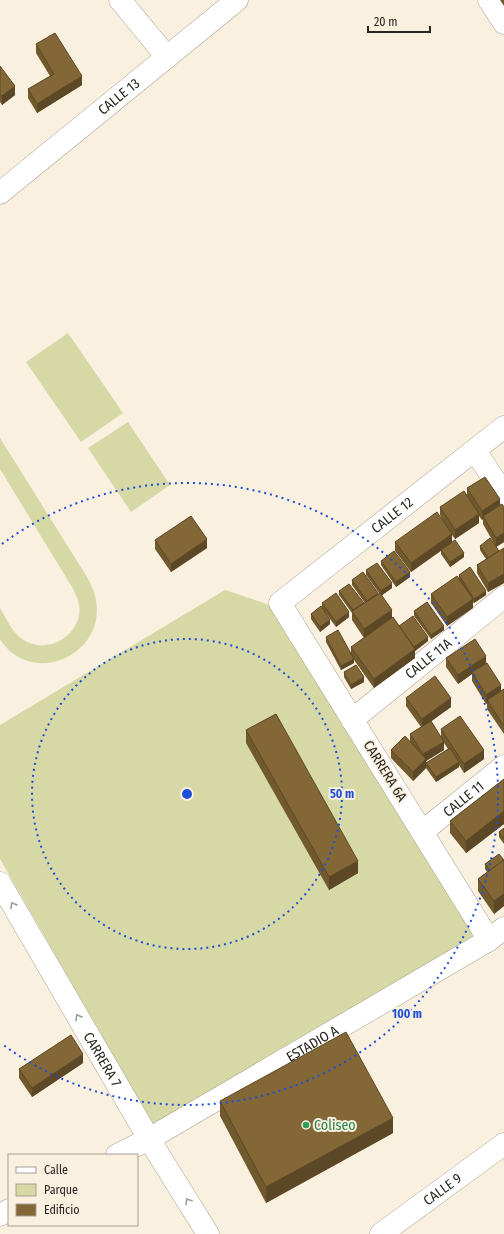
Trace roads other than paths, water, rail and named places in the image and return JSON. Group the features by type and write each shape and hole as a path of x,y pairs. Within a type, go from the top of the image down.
{"street":[{"path":"120,0 167,57"},
{"name":"CALLE 13","path":"0,193 237,0"},
{"path":"489,0 504,23"},
{"name":"CALLE 12","path":"280,603 504,427"},
{"path":"475,451 504,494"},
{"name":"CALLE 11A","path":"352,720 504,597"},
{"name":"CARRERA 6A","path":"280,603 422,832 496,934"},
{"name":"CALLE 11","path":"422,832 504,766"},
{"name":"CARRERA 7","path":"0,882 149,1139 208,1234"},
{"name":"ESTADIO A","path":"119,1154 149,1139 496,934"},
{"name":"CALLE 9","path":"381,1234 504,1144"}],"place":[{"name":"Coliseo","path":"306,1125"}]}
